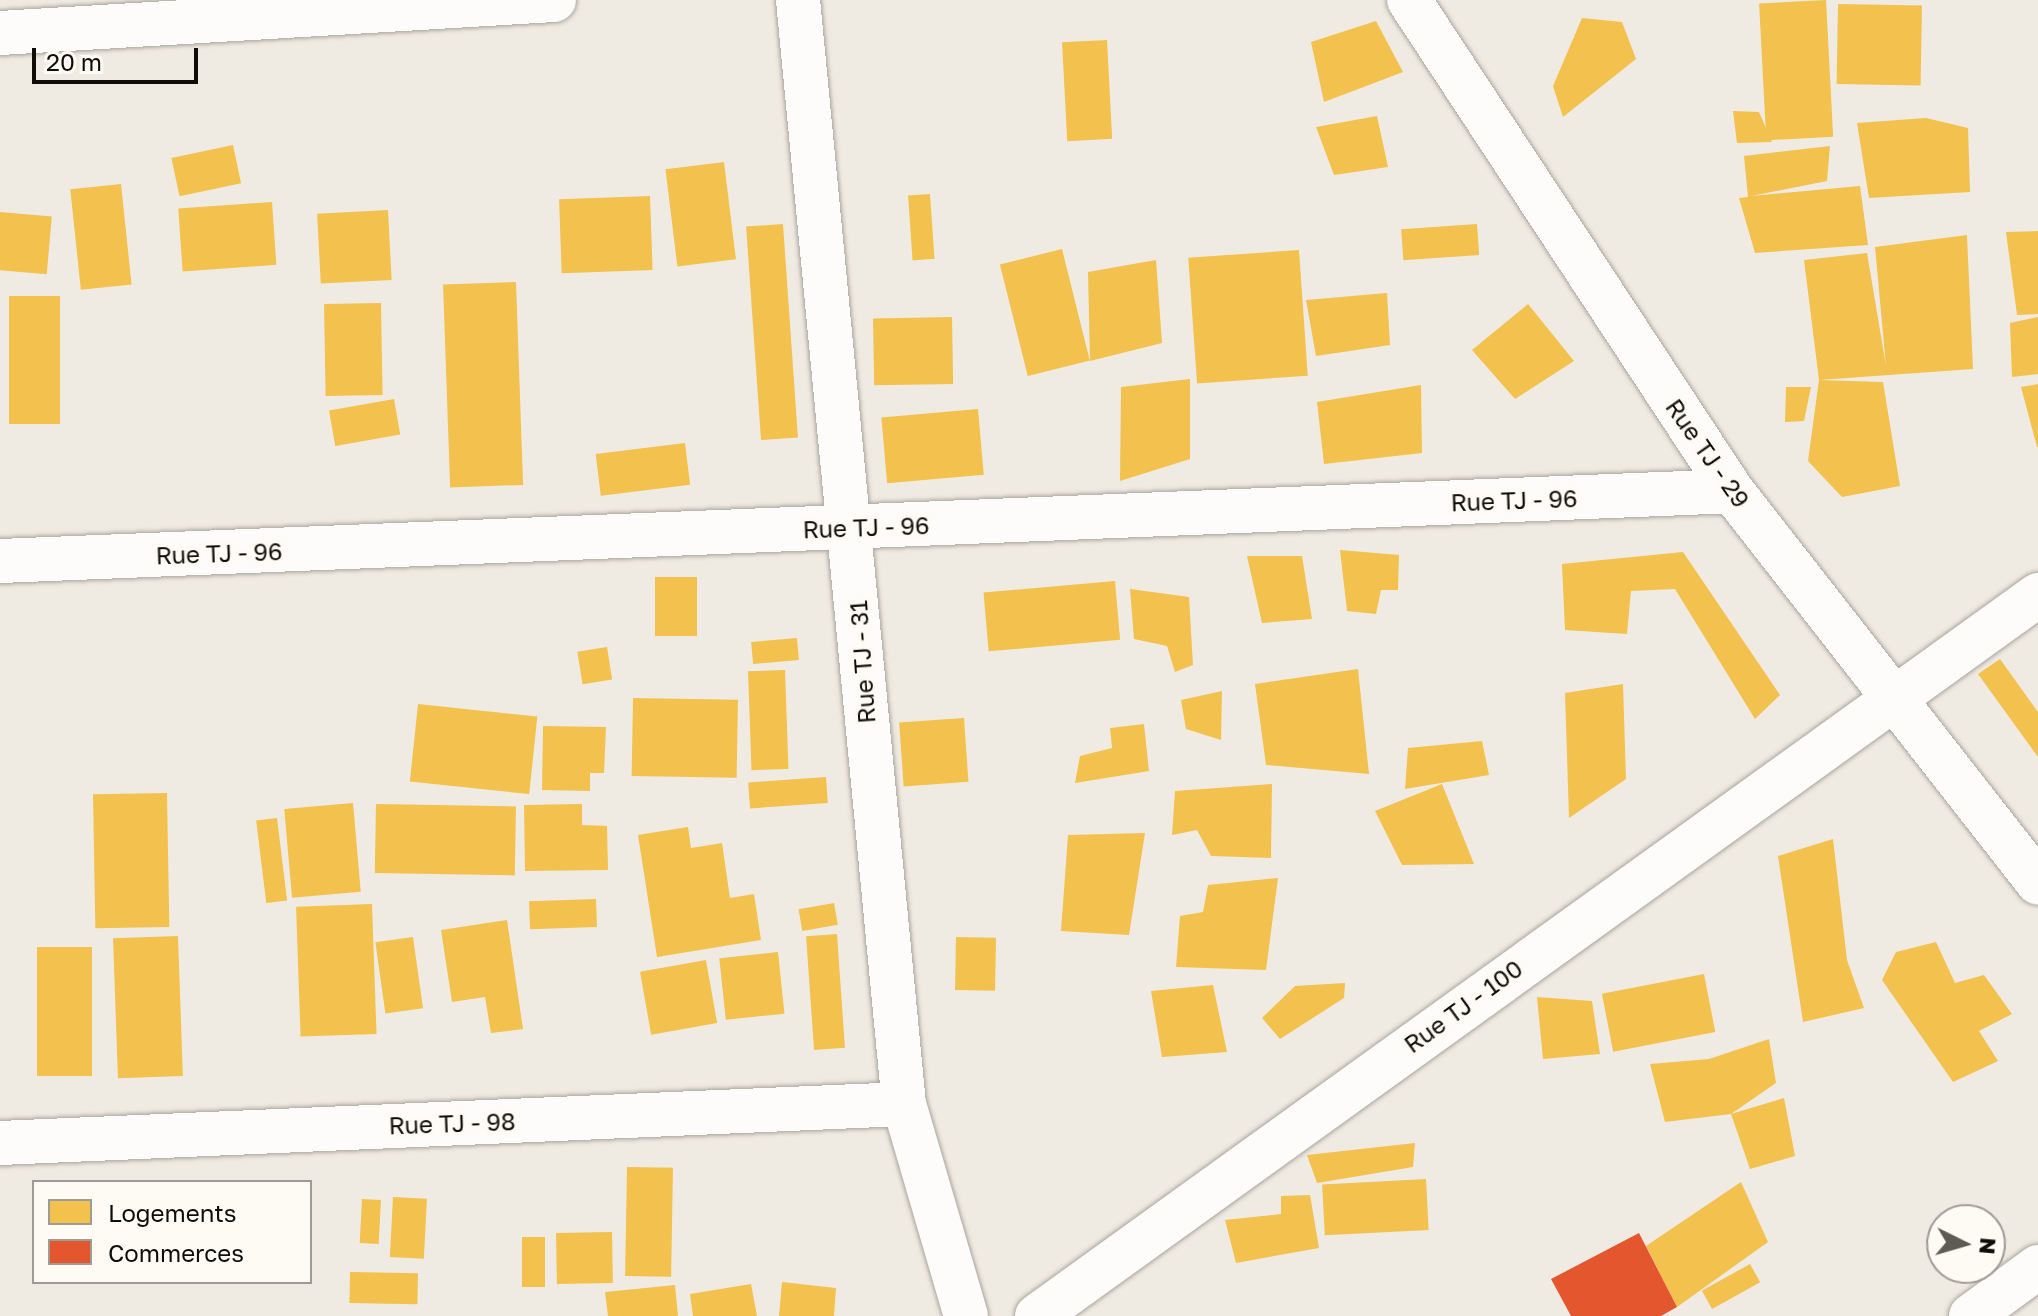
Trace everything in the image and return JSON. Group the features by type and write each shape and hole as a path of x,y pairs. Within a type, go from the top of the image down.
{"street":[{"path":"0,33 266,6 554,0"},
{"name":"Rue TJ - 31","path":"798,0 852,528 877,871 904,1104 966,1316"},
{"name":"Rue TJ - 29","path":"1409,0 1732,491 2038,883"},
{"name":"Rue TJ - 96","path":"0,561 1732,491"},
{"name":"Rue TJ - 100","path":"1037,1316 1890,697 2038,595"},
{"name":"Rue TJ - 98","path":"0,1143 904,1104"},
{"path":"1971,1316 2038,1267"}],"building: Logements":[{"path":"1826,0 1833,137 1766,140 1759,4"},
{"path":"1838,4 1922,5 1921,85 1837,84"},
{"path":"1582,18 1622,22 1636,59 1563,117 1553,86"},
{"path":"1376,21 1403,72 1324,102 1311,42"},
{"path":"1107,40 1112,139 1067,141 1062,42"},
{"path":"1733,111 1759,112 1772,142 1737,143"},
{"path":"1377,116 1388,167 1334,175 1316,127"},
{"path":"1926,118 1968,128 1970,192 1869,198 1857,123"},
{"path":"233,145 241,183 179,196 171,158"},
{"path":"1830,146 1827,181 1751,196 1860,186 1868,245 1755,253 1739,198 1748,197 1744,156"},
{"path":"724,162 736,259 677,266 665,169"},
{"path":"121,184 132,284 81,290 70,189"},
{"path":"930,194 935,259 913,260 908,196"},
{"path":"650,196 653,270 562,273 559,199"},
{"path":"272,202 276,265 183,271 178,209"},
{"path":"388,210 392,280 321,284 317,214"},
{"path":"0,212 52,217 47,274 0,270"},
{"path":"783,224 798,437 761,440 746,227"},
{"path":"1477,224 1479,255 1403,260 1401,229"},
{"path":"2038,231 2038,314 2017,315 2006,232"},
{"path":"1967,235 1973,369 1819,380 1804,260 1867,253 1886,366 1875,247"},
{"path":"1062,249 1090,361 1028,376 1000,264"},
{"path":"1299,250 1308,376 1197,383 1188,258"},
{"path":"1156,260 1162,343 1090,361 1088,272"},
{"path":"516,282 523,485 450,487 443,285"},
{"path":"1387,293 1390,345 1316,356 1306,300"},
{"path":"9,296 60,296 60,424 9,424"},
{"path":"381,303 383,395 326,396 324,304"},
{"path":"1528,304 1574,361 1515,399 1472,350"},
{"path":"952,317 953,384 874,385 873,318"},
{"path":"2038,317 2038,374 2012,377 2010,323"},
{"path":"1190,379 1190,459 1120,481 1121,387"},
{"path":"1819,380 1883,382 1900,486 1842,497 1808,461"},
{"path":"2038,384 2038,447 2037,447 2021,387"},
{"path":"1421,385 1422,453 1324,464 1317,402"},
{"path":"1786,387 1811,387 1804,421 1785,422"},
{"path":"394,399 400,434 335,446 329,410"},
{"path":"978,409 984,475 887,483 881,417"},
{"path":"685,443 690,485 601,496 596,454"},
{"path":"1340,550 1399,555 1398,590 1381,590 1376,614 1347,611"},
{"path":"1683,552 1780,695 1755,719 1675,589 1631,591 1627,634 1565,630 1562,564"},
{"path":"1247,556 1302,556 1312,619 1262,623"},
{"path":"655,577 697,577 697,636 655,636"},
{"path":"1115,581 1120,640 989,651 984,593"},
{"path":"1130,589 1189,597 1193,665 1175,672 1167,646 1134,639"},
{"path":"797,638 799,660 753,664 751,642"},
{"path":"607,647 612,680 583,684 577,652"},
{"path":"2000,659 2038,712 2038,757 1978,674"},
{"path":"1358,669 1369,774 1266,765 1255,684"},
{"path":"785,670 788,769 751,770 748,671"},
{"path":"1623,684 1626,779 1569,818 1565,693"},
{"path":"1222,691 1221,740 1186,729 1181,700"},
{"path":"633,698 738,700 737,778 632,776"},
{"path":"418,704 537,717 529,794 410,782"},
{"path":"964,718 968,782 904,786 899,723"},
{"path":"1144,724 1149,771 1075,783 1080,756 1112,748 1110,728"},
{"path":"543,726 606,727 604,773 590,773 590,791 542,790"},
{"path":"1482,741 1489,775 1405,789 1408,748"},
{"path":"826,777 828,803 750,808 748,782"},
{"path":"1272,784 1271,858 1211,856 1197,830 1172,835 1175,791"},
{"path":"1442,784 1474,864 1402,865 1375,811"},
{"path":"167,793 169,927 95,928 93,794"},
{"path":"353,803 361,892 292,898 284,809"},
{"path":"376,804 516,806 515,875 375,873"},
{"path":"582,804 582,825 607,826 608,870 525,871 524,805"},
{"path":"277,818 287,900 266,903 256,821"},
{"path":"688,827 691,848 722,843 730,898 754,894 761,940 657,957 638,835"},
{"path":"1145,833 1129,935 1061,931 1068,835"},
{"path":"1833,839 1847,960 1864,1008 1803,1022 1778,856"},
{"path":"1278,878 1266,970 1176,967 1180,916 1203,912 1208,885"},
{"path":"596,899 597,927 530,929 529,901"},
{"path":"834,903 838,925 802,931 799,909"},
{"path":"372,904 377,1034 301,1037 296,907"},
{"path":"507,920 523,1029 491,1033 485,997 452,1002 441,930"},
{"path":"837,934 845,1048 814,1050 806,936"},
{"path":"178,936 183,1076 118,1078 113,938"},
{"path":"413,937 423,1008 385,1014 375,942"},
{"path":"956,937 996,938 995,991 955,990"},
{"path":"1936,942 1955,983 1984,975 2012,1014 1979,1031 1998,1061 1953,1082 1882,980 1896,952"},
{"path":"37,947 92,947 92,1076 37,1076"},
{"path":"778,952 784,1014 726,1020 719,958"},
{"path":"706,960 717,1023 651,1035 640,972"},
{"path":"1704,974 1715,1032 1613,1052 1602,994"},
{"path":"1345,983 1344,998 1280,1039 1262,1018 1295,986"},
{"path":"1213,985 1227,1052 1162,1057 1151,991"},
{"path":"1537,997 1592,1001 1600,1054 1543,1059"},
{"path":"1769,1039 1776,1083 1731,1114 1665,1122 1650,1064 1709,1059"},
{"path":"1784,1098 1795,1156 1750,1169 1731,1114"},
{"path":"1415,1143 1413,1167 1317,1183 1307,1155"},
{"path":"627,1167 673,1168 671,1277 625,1276"},
{"path":"1426,1179 1429,1230 1325,1235 1322,1184"},
{"path":"1741,1182 1768,1242 1677,1307 1646,1246"},
{"path":"1310,1195 1319,1248 1236,1263 1225,1220 1281,1214 1281,1196"},
{"path":"393,1197 427,1199 424,1259 390,1257"},
{"path":"362,1199 381,1200 379,1244 360,1243"},
{"path":"612,1232 613,1283 557,1284 556,1233"},
{"path":"522,1237 545,1237 545,1287 522,1287"},
{"path":"1750,1264 1760,1282 1712,1309 1702,1291"},
{"path":"350,1272 418,1273 417,1304 349,1303"},
{"path":"782,1282 836,1288 834,1316 779,1316"},
{"path":"751,1284 757,1316 693,1316 690,1294"},
{"path":"675,1285 678,1316 608,1316 605,1292"}],"building: Commerces":[{"path":"1639,1233 1677,1307 1661,1316 1571,1316 1551,1279"}]}
